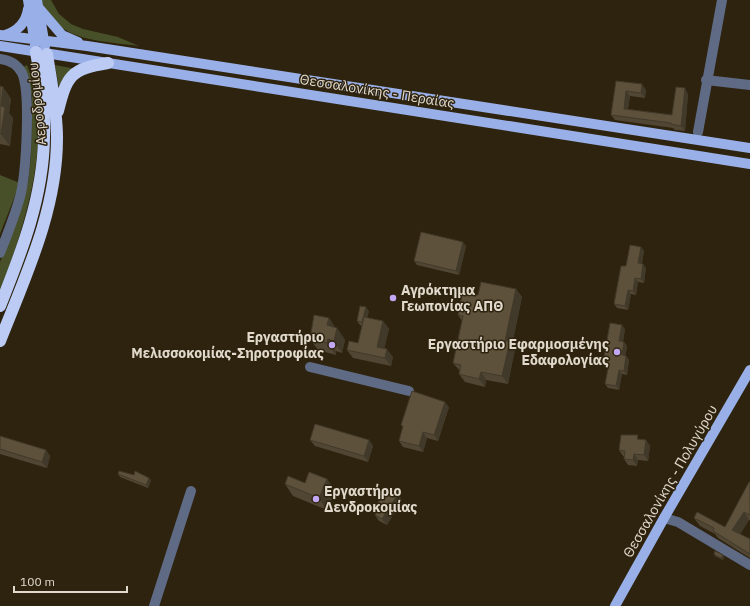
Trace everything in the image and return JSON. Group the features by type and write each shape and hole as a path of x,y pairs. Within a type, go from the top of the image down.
{"highway":[{"name":"Αεροδρομίου","path":"0,341 32,261 47,214 56,156 56,118 41,53"},
{"name":"Αεροδρομίου","path":"0,306 29,228 41,174 44,119 41,53"},
{"path":"56,118 64,87 71,76 84,68 108,63"}],"main road":[{"path":"2,35 19,28 27,15 31,3 62,35 87,46"},
{"name":"Αεροδρομίου","path":"31,3 41,53"},
{"name":"Θεσσαλονίκης - Περαίας","path":"2,35 87,46 750,148"},
{"name":"Θεσσαλονίκης - Περαίας","path":"0,46 750,164"},
{"name":"Θεσσαλονίκης - Πολυγύρου","path":"615,606 750,370"}],"street":[{"path":"698,132 706,80 722,0"},
{"path":"0,58 12,62 18,67 23,78 26,154 21,193 0,253"},
{"path":"706,80 750,85"},
{"path":"310,367 409,391"},
{"path":"154,606 191,491"},
{"path":"664,518 678,522 750,565"}],"green space":[{"path":"41,0 51,0 59,14 71,24 83,29 118,37 139,46 110,43 82,37 69,32 57,24 48,14"},
{"path":"27,65 35,93 38,121 37,150 27,209 19,238 0,293 0,262 15,225 28,183 31,156 32,96 23,67"},
{"path":"55,65 76,69 59,88"},
{"path":"0,175 20,183 0,234"}],"building":[{"path":"616,81 642,84 641,93 626,91 624,109 672,115 676,87 685,88 681,126 671,123 611,115"},
{"path":"0,86 3,87 1,106 5,107 1,134 0,134"},
{"path":"421,232 463,242 456,271 414,261"},
{"path":"630,245 641,247 638,263 643,264 641,279 635,278 633,291 628,290 625,306 614,304 621,266 626,266"},
{"path":"481,282 516,289 505,341 510,341 502,376 481,372 479,379 459,374 461,365 453,363 463,316 458,315 462,294 478,295"},
{"path":"360,306 366,307 362,322 357,321"},
{"path":"314,315 329,318 327,325 337,328 334,341 328,339 327,343 310,339"},
{"path":"364,317 383,321 377,347 387,349 385,358 347,350 349,341 358,343"},
{"name":"Εργαστήριο Εφαρμοσμένης Εδαφολογίας","path":"610,323 622,325 619,341 624,342 622,355 626,356 624,371 619,370 616,386 605,384 609,364 603,363"},
{"path":"412,391 445,402 434,435 423,432 419,446 399,441 403,426 401,425"},
{"path":"315,424 369,440 364,456 310,440"},
{"path":"621,435 638,435 637,439 646,440 644,455 634,454 633,460 624,459 625,451 619,450"},
{"path":"0,436 46,450 42,462 0,449"},
{"path":"119,471 134,475 135,471 149,478 146,485 118,474"},
{"path":"309,472 327,479 319,498 285,484 288,476 305,483"},
{"path":"749,482 750,515 744,512 732,530 750,539 750,554 713,531 714,528 694,518 697,512 725,527"},
{"path":"390,489 398,494 382,519 375,515 379,507 376,506 382,496 385,497"},
{"path":"715,551 723,555 721,558 714,554"}],"place":[{"name":"Αγρόκτημα Γεωπονίας ΑΠΘ","path":"393,298"},
{"name":"Εργαστήριο Μελισσοκομίας-Σηροτροφίας","path":"332,345"},
{"name":"Εργαστήριο Εφαρμοσμένης Εδαφολογίας","path":"617,352"},
{"name":"Εργαστήριο Δενδροκομίας","path":"316,499"}]}
